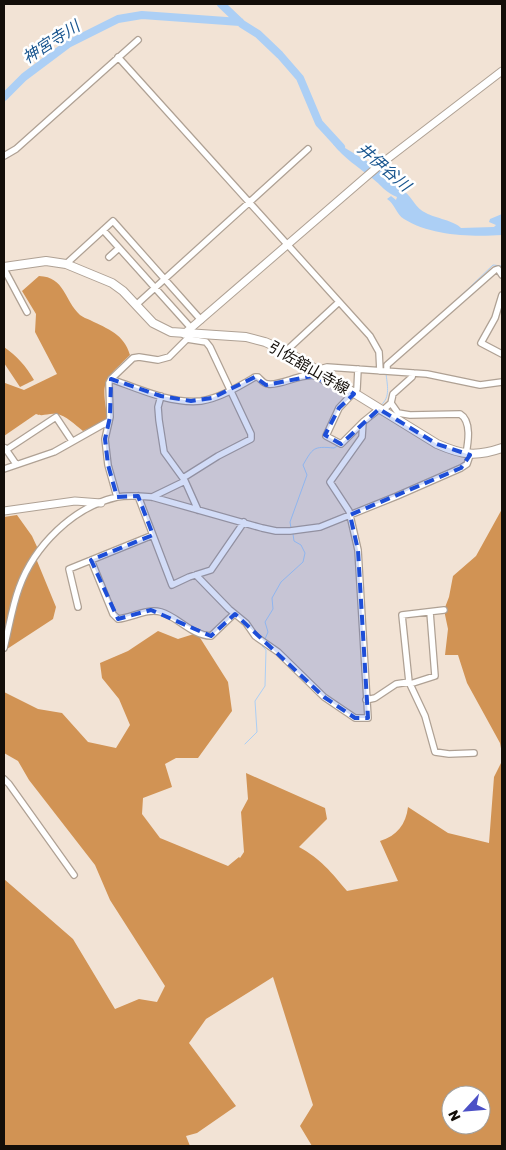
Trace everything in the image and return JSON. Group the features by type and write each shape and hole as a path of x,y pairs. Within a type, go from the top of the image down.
{"main road":[{"name":"引佐舘山寺線","path":"4,268 46,261 66,264 112,283 123,291 153,323 171,332 246,338 270,344 286,351 437,444 453,451 468,454 487,453 502,448"}],"street":[{"path":"4,156 16,149 138,40"},
{"path":"118,57 373,340 379,352 380,371"},
{"path":"117,498 108,465 105,439 111,405 109,384 111,379 133,358 140,357 158,360 169,357 201,320 351,188 382,162 502,71"},
{"path":"136,305 308,149"},
{"path":"66,264 112,222 201,320"},
{"path":"103,230 155,289 188,334 206,342 210,347 232,390 251,434 251,439 218,456 184,480 152,497"},
{"path":"109,257 119,248"},
{"path":"4,268 27,312"},
{"path":"387,371 387,365 494,270 498,269 502,275"},
{"path":"502,295 494,318 481,343 502,354"},
{"path":"286,351 339,302"},
{"path":"316,370 327,367 428,374 480,385 502,382"},
{"path":"358,369 357,389 339,408 326,436 341,444 363,422 390,403 393,394 412,377 413,373"},
{"path":"111,379 161,396 202,401 232,390 254,377 258,377 265,384 312,376 316,376 327,383 330,378"},
{"path":"161,396 158,407 164,452 184,480 198,510"},
{"path":"4,648 19,588 42,548 73,518 102,503 117,498 152,497 276,531 290,531 320,527 467,464 468,428 464,416 455,413 398,413 390,403"},
{"path":"16,464 5,448 56,417 72,441"},
{"path":"4,469 54,452 109,421"},
{"path":"196,575 234,614 246,623 255,636 278,652 324,697 355,718 368,718 358,550 348,508 330,482 362,436 363,422"},
{"path":"138,496 172,585 211,570 244,522"},
{"path":"4,511 75,501 102,503"},
{"path":"78,607 69,569 153,535"},
{"path":"91,560 113,614 118,619 151,610 157,611 162,612 197,633 211,636 234,614"},
{"path":"444,610 402,615 409,683 425,716 435,752 449,754 474,752"},
{"path":"366,700 375,698 396,684 409,683 435,676 430,612"},
{"path":"4,779 74,875"}],"highlighted area":[{"path":"312,376 327,383 330,378 354,394 339,408 325,435 341,444 379,409 437,444 470,455 461,468 350,515 358,550 368,718 355,718 324,697 235,614 211,636 151,610 118,619 91,560 153,535 138,496 117,497 108,465 105,439 110,417 111,379 161,396 191,401 212,398 255,377 266,385"}],"shaded area":[{"path":"39,276 54,280 80,315 115,333 124,342 130,355 114,371 106,383 105,397 108,420 83,431 67,418 60,415 36,414 4,436 4,384 24,390 57,374 35,332 36,314 22,291"},
{"path":"4,347 21,362 34,380 20,387 4,363"},
{"path":"502,509 502,754 500,743 467,683 458,655 445,655 448,629 444,610 449,597 453,576 476,556"},
{"path":"17,515 32,536 38,549 35,556 56,607 53,619 4,651 4,517"},
{"path":"158,631 178,639 197,633 228,682 232,711 198,758 176,758 165,764 172,787 143,798 142,814 160,838 228,866 240,858 244,852 241,812 248,799 246,773 325,808 327,819 299,847 320,861 347,891 398,881 380,841 400,829 408,807 448,833 489,843 494,777 502,761 502,1146 312,1146 300,1126 313,1105 273,977 206,1019 189,1043 236,1106 197,1133 186,1136 190,1146 4,1146 4,879 73,939 115,1009 139,999 157,1002 165,986 110,900 95,865 29,780 18,761 4,753 4,692 38,709 62,713 88,742 116,748 130,725 119,699 102,678 100,663 128,651"}],"water":[{"path":"336,140 340,145 382,170 383,174 397,184 422,211 454,223 461,228 494,227 496,225 489,222 490,219 502,214 502,235 478,236 439,232 415,225 404,219 387,199 391,196 396,200 397,197 342,154 333,144"}],"waterway":[{"name":"井伊谷川","path":"221,4 242,24 258,34 300,78 319,123 341,147"},
{"name":"神宮寺川","path":"4,97 24,77 68,44 118,19 142,15 240,22"},
{"path":"445,311 493,265 502,266"},
{"path":"381,405 387,395 386,373"},
{"path":"347,434 353,428"},
{"path":"291,528 290,522 307,475 303,465 314,449 322,447 334,448 339,445"},
{"path":"265,639 268,632 265,622 273,609 272,598 281,582 303,562 305,553 301,545 294,541 293,534"},
{"path":"245,744 257,732 255,701 265,686 266,650 263,645"}]}
